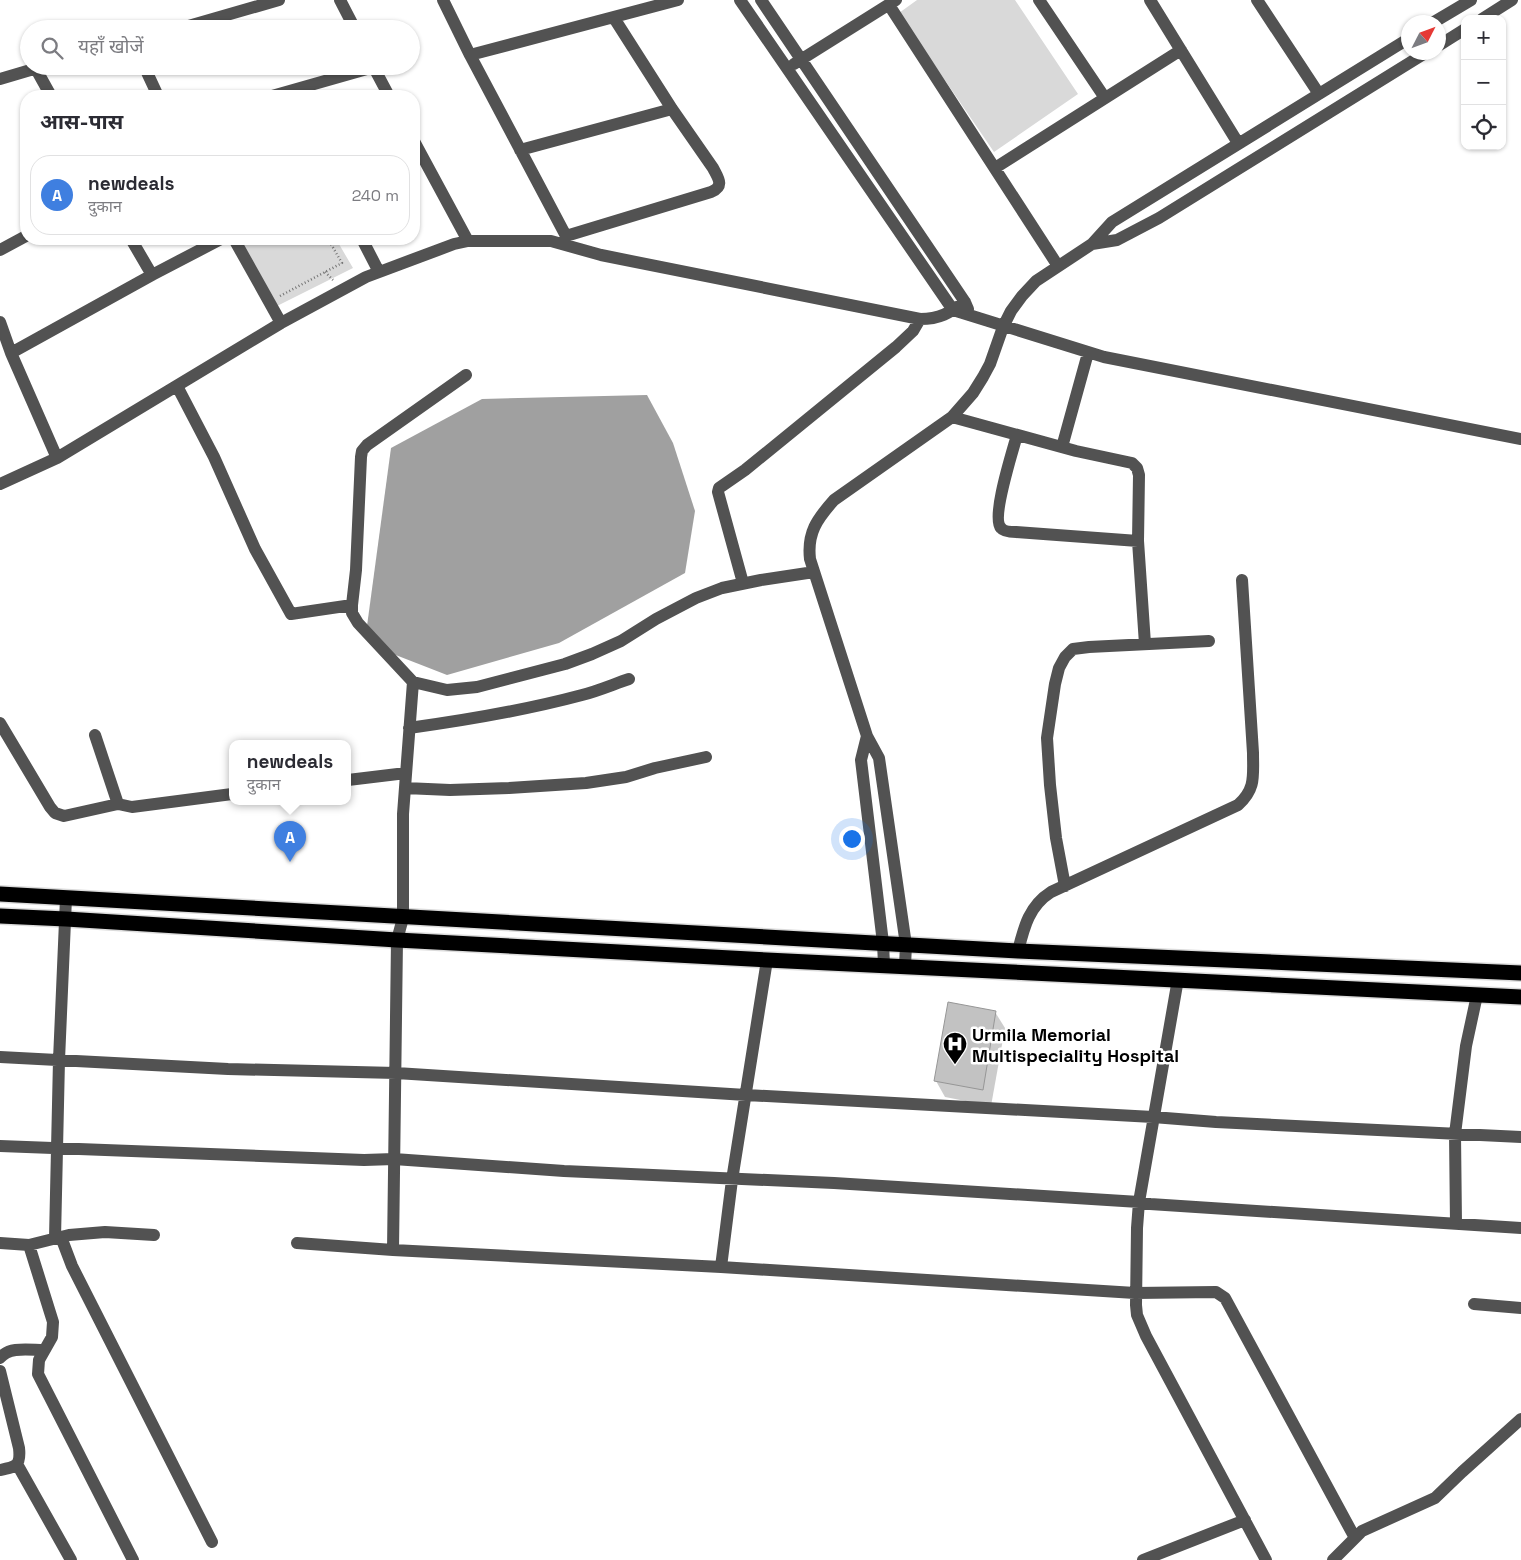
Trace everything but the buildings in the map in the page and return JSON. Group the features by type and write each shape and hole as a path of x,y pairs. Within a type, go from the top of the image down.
{"highway":[{"path":"0,894 1018,951 1521,974"},
{"path":"0,916 767,960 1521,997"}],"street":[{"path":"210,20 280,0"},
{"path":"340,0 350,20"},
{"path":"443,0 564,240 602,255 920,319 935,319 965,302"},
{"path":"470,55 678,0"},
{"path":"740,0 953,310 1088,353 1114,359 1521,439"},
{"path":"761,0 965,302 971,316"},
{"path":"1039,0 1105,98"},
{"path":"1150,0 1238,143"},
{"path":"1446,15 1471,0"},
{"path":"1488,15 1512,0"},
{"path":"787,69 892,2 1058,266"},
{"path":"1262,2 1324,91 1341,106"},
{"path":"0,484 56,458 281,323 379,272 454,244 564,240 711,192 718,188 718,178 614,18"},
{"path":"1446,41 1461,32"},
{"path":"905,966 906,945 879,758 867,736 810,560 810,536 815,525 834,500 952,417 974,393 990,364 1003,327 1011,312 1022,296 1036,282 1092,244 1112,222 1401,42"},
{"path":"995,168 1181,50"},
{"path":"1092,244 1117,240 1159,218 1415,60"},
{"path":"0,78 20,73"},
{"path":"43,75 49,90"},
{"path":"148,75 155,90"},
{"path":"302,90 349,75"},
{"path":"378,75 387,90"},
{"path":"520,150 672,109"},
{"path":"420,152 468,242"},
{"path":"0,250 20,239"},
{"path":"134,245 152,275"},
{"path":"12,353 210,245"},
{"path":"237,245 281,323"},
{"path":"365,245 379,272"},
{"path":"744,583 718,492 719,488 745,470 896,347 913,331 920,319"},
{"path":"0,322 56,458"},
{"path":"1062,447 1088,353"},
{"path":"466,375 367,445 362,452 352,613 358,623 413,682 447,690 477,687 565,664 622,641 696,598 722,588 814,572"},
{"path":"177,386 214,457 255,549 291,614 352,605"},
{"path":"952,417 1136,465 1139,475 1138,541 1145,644"},
{"path":"1017,435 1002,488 998,514 999,526 1001,528 1016,532 1138,541"},
{"path":"1018,951 1025,924 1034,907 1042,898 1238,806 1248,795 1253,777 1253,761 1242,580"},
{"path":"1065,886 1056,838 1047,738 1059,668 1065,657 1073,649 1209,641"},
{"path":"409,728 465,720 548,703 584,695 630,679"},
{"path":"392,1250 397,940 403,918 403,814 413,682"},
{"path":"0,724 55,813 64,816 118,804 132,807 229,794"},
{"path":"94,735 118,804"},
{"path":"867,736 861,760 884,965"},
{"path":"405,788 450,790 586,783 626,777 655,768 706,757"},
{"path":"351,780 406,773"},
{"path":"66,898 59,1060 58,1238 212,1542"},
{"path":"721,1267 732,1180 767,960"},
{"path":"1178,979 1139,1202 1135,1293 1138,1315 1146,1336 1266,1560"},
{"path":"1456,1224 1455,1134 1466,1046 1477,995"},
{"path":"0,1057 228,1069 396,1073 1216,1122 1521,1137"},
{"path":"0,1146 364,1160 394,1159 564,1171 732,1180 834,1183 1521,1228"},
{"path":"0,1243 29,1245 58,1238 105,1232 154,1234"},
{"path":"297,1243 1135,1293 1216,1292 1225,1298 1356,1538"},
{"path":"29,1245 53,1322 52,1337 39,1360 38,1374 133,1560"},
{"path":"1474,1304 1521,1308"},
{"path":"0,1358 10,1351 44,1350"},
{"path":"0,1371 20,1448 20,1458 17,1464 0,1470"},
{"path":"1333,1560 1362,1531 1435,1498 1521,1419"},
{"path":"17,1464 70,1560"},
{"path":"1143,1560 1245,1520"}],"path":[{"path":"279,297 342,263 332,245"}],"shaded area":[{"path":"917,0 1015,0 1078,94 994,152 899,13"},
{"path":"241,245 340,245 353,268 275,307"},
{"path":"647,395 673,443 695,511 685,573 559,643 447,675 388,652 367,626 391,448 482,399"}],"place":[{"name":"newdeals","path":"290,862"},
{"name":"Urmila Memorial Multispeciality Hospital","path":"955,1065"}]}
